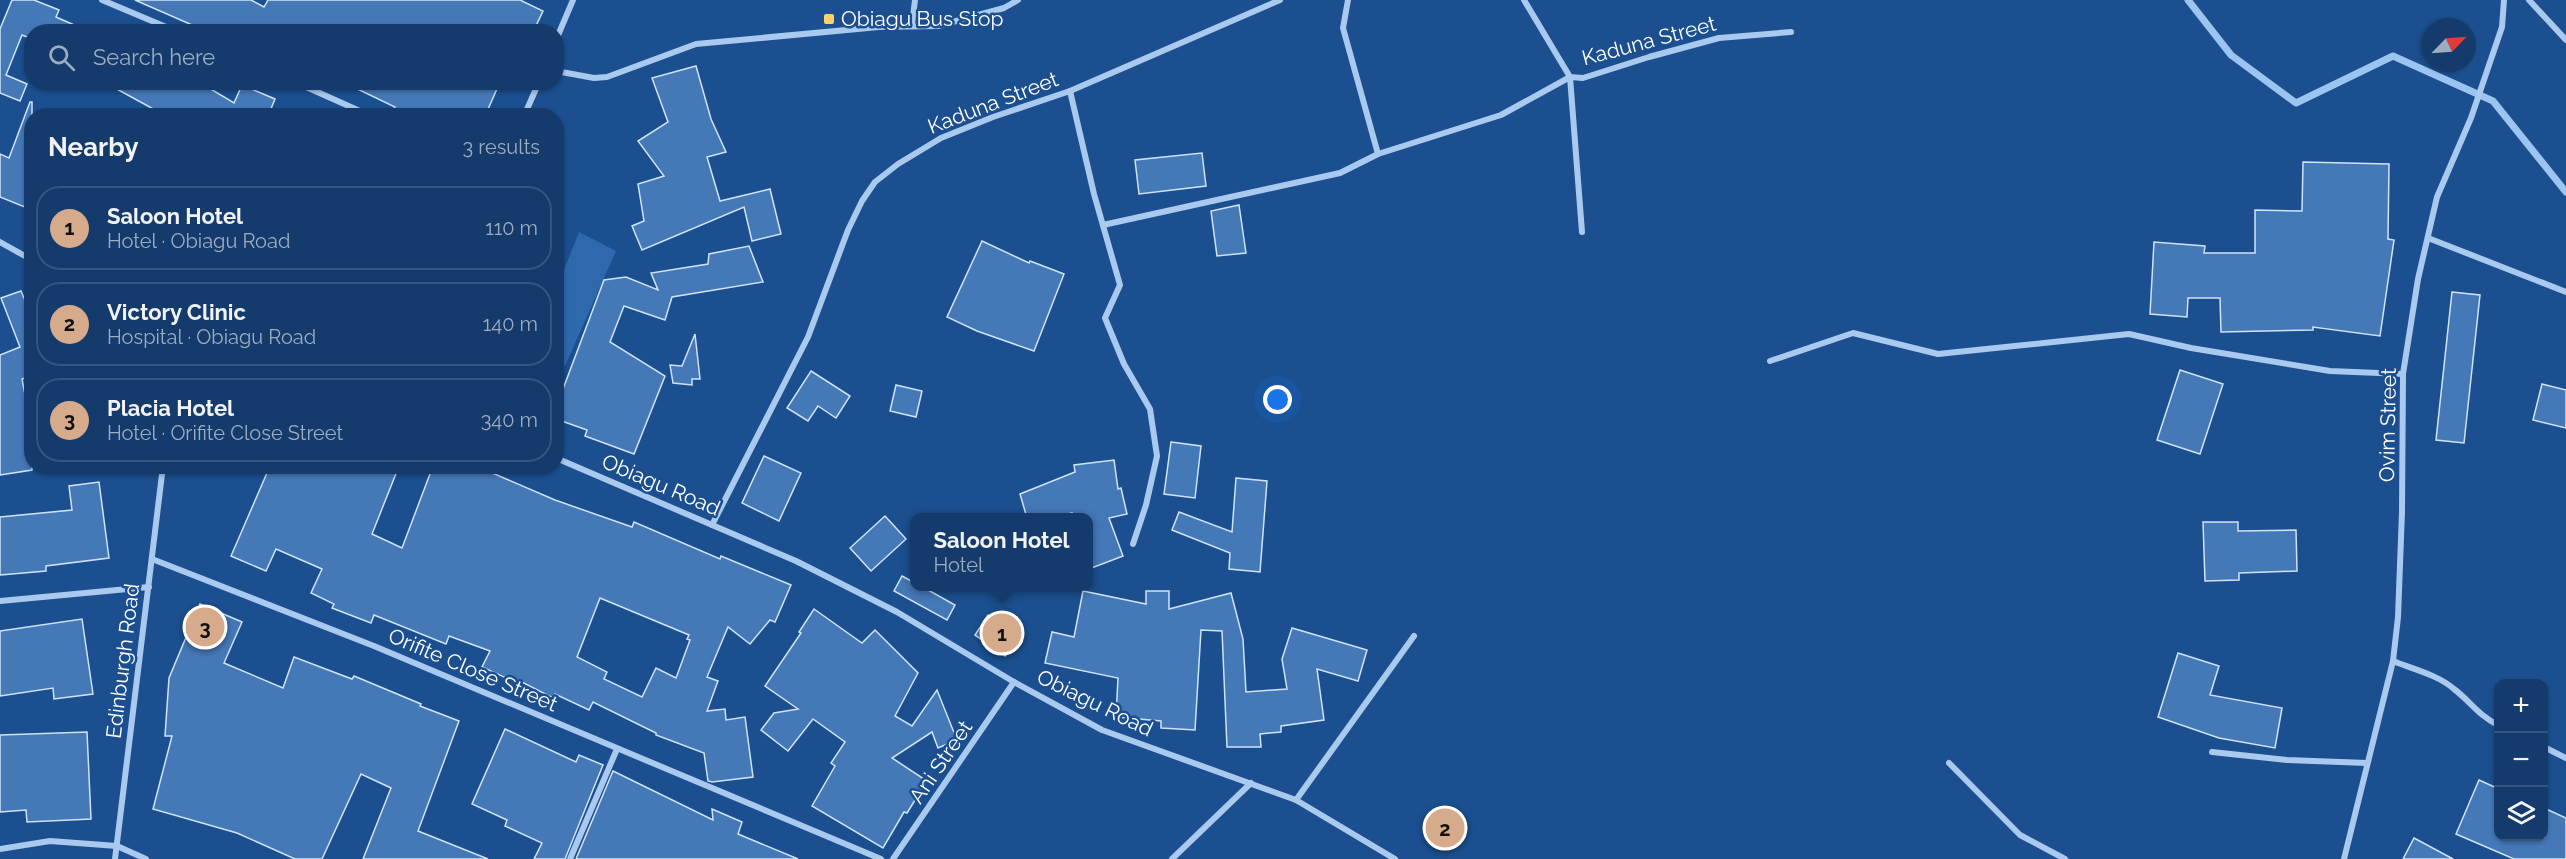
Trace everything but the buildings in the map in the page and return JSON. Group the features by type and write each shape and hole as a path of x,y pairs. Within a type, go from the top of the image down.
{"street":[{"path":"102,0 159,24"},
{"path":"563,24 573,0"},
{"path":"912,25 915,0"},
{"path":"564,72 594,78 607,77 696,44 912,25 938,26 1004,8 1018,0"},
{"name":"Kaduna Street","path":"712,525 808,337 848,230 862,201 875,182 898,164 941,138 993,117 1070,91 1280,0"},
{"path":"1348,0 1343,28 1378,154"},
{"name":"Kaduna Street","path":"1524,0 1570,77 1583,78 1719,38 1791,32"},
{"name":"Ovim Street","path":"2344,859 2393,661 2398,617 2402,512 2403,374 2418,279 2437,197 2474,108 2502,27 2504,0"},
{"path":"2529,0 2566,40"},
{"path":"1103,225 1340,173 1378,154 1501,115 1570,77 1582,232"},
{"path":"313,90 353,108"},
{"path":"528,108 536,90"},
{"path":"1070,91 1120,285 1106,318 1124,364 1150,409 1157,456 1146,505 1133,544"},
{"path":"2428,238 2566,292"},
{"path":"0,242 24,256"},
{"path":"1770,361 1853,333 1938,354 2129,334 2191,348 2331,371 2403,374"},
{"name":"Obiagu Road","path":"564,461 796,561 897,612 1014,682 1102,730 1296,800 1395,859"},
{"name":"Edinburgh Road","path":"115,859 162,474"},
{"name":"Orifite Close Street","path":"152,559 374,646 881,859"},
{"path":"0,601 149,587"},
{"path":"1296,800 1414,636"},
{"path":"2393,661 2441,681 2454,689 2478,714 2494,722"},
{"name":"Ani Street","path":"893,859 1014,682"},
{"path":"570,859 617,749"},
{"path":"2548,749 2566,758"},
{"path":"2212,752 2287,760 2367,763"},
{"path":"1949,763 2020,834 2065,859"},
{"path":"1172,859 1251,783"},
{"path":"0,849 50,841 117,846 146,859"}],"shaded area":[{"path":"579,232 616,251 565,366 564,366 564,270"}],"waterway":[{"path":"2188,0 2231,55 2296,103 2393,56 2493,101 2566,192"}],"place":[{"name":"Obiagu Bus Stop","path":"829,19"},
{"name":"Placia Hotel","path":"205,627"},
{"name":"Saloon Hotel","path":"1002,633"},
{"name":"Victory Clinic","path":"1445,828"}]}
